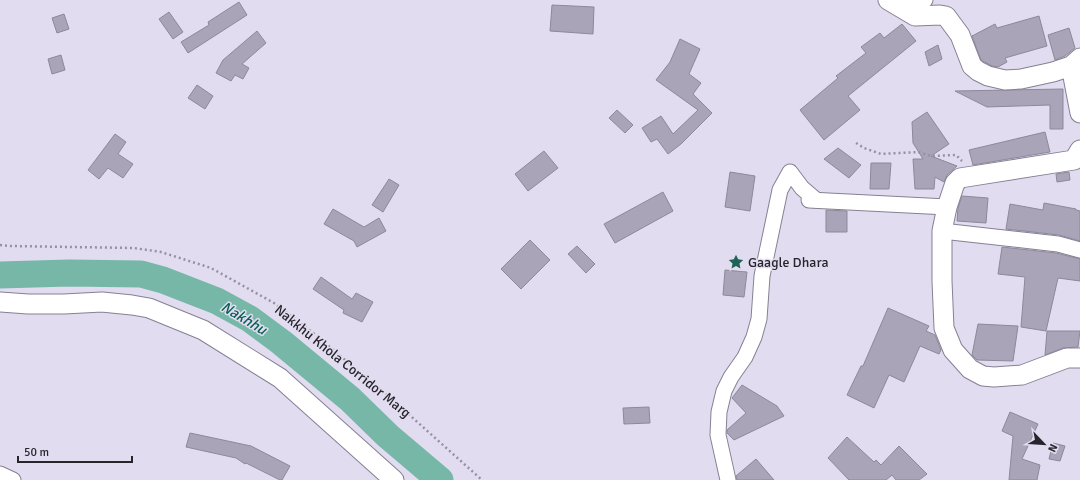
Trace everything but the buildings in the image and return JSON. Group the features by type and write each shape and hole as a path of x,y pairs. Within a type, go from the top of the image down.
{"street":[{"path":"892,3 919,3 925,0"},
{"path":"892,3 915,16 940,14 946,16 960,35 972,66 988,76 1005,80 1021,79 1053,72 1075,62 1080,113"},
{"path":"1080,150 1074,160 960,178 955,183 947,206 942,231 944,328 953,350 970,369 983,376 994,377 1022,375 1067,358 1080,358"},
{"path":"728,480 718,435 719,412 724,391 730,377 745,357 754,337 759,319 762,276 780,190 790,172 813,200 947,206"},
{"path":"942,231 1058,244 1080,250"},
{"path":"0,302 35,304 102,302 132,305 149,308 196,328 246,356 280,378 394,480"},
{"path":"0,474 13,480"}],"path":[{"path":"856,143 864,148 881,154 918,152 931,156 956,155 962,161 967,176"},
{"name":"Nakkhu Khola Corridor Marg","path":"0,245 134,248 161,252 211,268 274,304 312,332 395,402 482,480"}],"waterway":[{"name":"Nakhhu","path":"0,275 69,273 141,274 163,280 217,301 250,319 281,342 350,399 388,436 440,480"}],"place":[{"name":"Gaagle Dhara","path":"736,262"}]}
